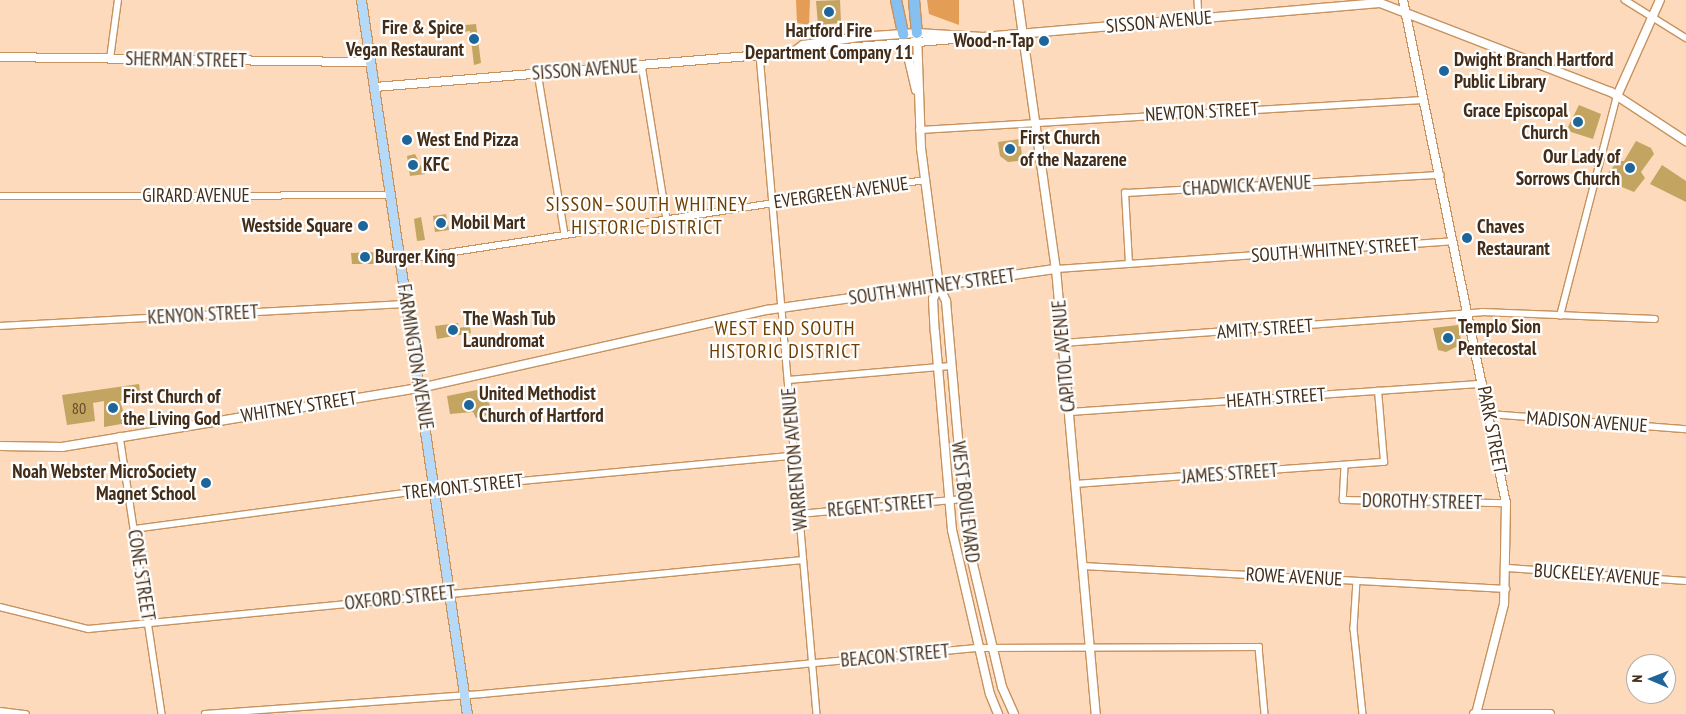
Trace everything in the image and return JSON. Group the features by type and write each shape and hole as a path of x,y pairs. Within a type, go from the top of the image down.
{"highway":[{"path":"896,0 903,34"},
{"path":"914,0 917,33"}],"main road":[{"name":"FARMINGTON AVENUE","path":"361,0 392,195 406,304 467,714"},
{"name":"CAPITOL AVENUE","path":"1018,0 1021,33 1056,270 1096,714"},
{"name":"PARK STREET","path":"1403,0 1506,503 1508,568 1506,589 1497,642 1475,714"},
{"path":"1617,96 1660,0"},
{"name":"SISSON AVENUE","path":"375,87 795,51 831,52 918,45 970,37 1374,3 1406,12 1617,96 1686,141"},
{"name":"SISSON AVENUE","path":"795,51 830,41 903,34 917,33 970,37"},
{"name":"WEST BOULEVARD","path":"917,33 916,92 919,130 939,286 946,302 950,366 963,499 974,571 1005,698 1014,714"},
{"name":"WEST BOULEVARD","path":"903,34 916,92"},
{"path":"830,41 831,52"},
{"name":"SHERMAN STREET","path":"0,57 371,62"},
{"name":"SOUTH WHITNEY STREET","path":"420,388 782,307 1056,270"},
{"name":"WEST BOULEVARD","path":"939,286 933,298 950,500 961,574 979,648 998,714"},
{"name":"WHITNEY STREET","path":"0,446 54,448 420,388"},
{"path":"961,574 974,571"},
{"path":"1475,714 1550,714"}],"street":[{"path":"110,59 118,0"},
{"path":"1198,0 1199,18"},
{"path":"1625,0 1686,38"},
{"name":"WARRENTON AVENUE","path":"760,55 774,202 816,714"},
{"path":"642,65 667,219"},
{"path":"538,73 565,234"},
{"path":"1560,316 1617,96"},
{"name":"NEWTON STREET","path":"919,130 1424,100"},
{"name":"CHADWICK AVENUE","path":"1129,264 1125,193 1440,175"},
{"name":"EVERGREEN AVENUE","path":"401,260 925,180"},
{"name":"GIRARD AVENUE","path":"0,196 392,195"},
{"name":"SOUTH WHITNEY STREET","path":"1056,270 1453,241"},
{"name":"KENYON STREET","path":"0,326 406,304"},
{"name":"AMITY STREET","path":"1063,343 1468,314 1655,319"},
{"path":"788,380 950,366"},
{"name":"HEATH STREET","path":"1069,412 1483,384"},
{"name":"JAMES STREET","path":"1075,484 1384,462 1378,391"},
{"name":"MADISON AVENUE","path":"1489,414 1686,429"},
{"name":"CONE STREET","path":"120,436 162,714"},
{"name":"TREMONT STREET","path":"134,529 435,489 794,456"},
{"name":"DOROTHY STREET","path":"1345,466 1343,500 1506,503"},
{"name":"REGENT STREET","path":"799,514 963,499"},
{"name":"OXFORD STREET","path":"0,607 80,630 803,560"},
{"name":"ROWE AVENUE","path":"1083,566 1506,589"},
{"name":"BUCKELEY AVENUE","path":"1508,568 1686,581"},
{"path":"1357,581 1354,628 1363,714"},
{"name":"BEACON STREET","path":"205,714 465,695 979,648 1259,647 1265,714"},
{"path":"0,711 26,714"}],"shaded area":[{"path":"796,0 810,0 809,25 797,23"},
{"path":"927,0 959,0 959,25 929,14"}],"building":[{"name":"Hartford Fire Department Company 11","path":"840,0 841,23 818,25 816,1"},
{"name":"Fire & Spice Vegan Restaurant","path":"476,24 481,63 474,65 470,31 455,33 454,26"},
{"name":"Grace Episcopal Church","path":"1579,105 1601,114 1593,139 1571,132 1568,127"},
{"name":"First Church of the Nazarene","path":"1020,139 1022,156 1019,161 1008,162 1000,156 998,142"},
{"name":"Our Lady of Sorrows Church","path":"1636,141 1651,148 1654,154 1641,172 1645,178 1634,192 1617,185 1608,173 1618,161 1624,161"},
{"name":"KFC","path":"415,154 425,174 410,176 407,156"},
{"path":"1662,165 1686,181 1686,202 1650,184"},
{"name":"Mobil Mart","path":"446,214 449,230 435,232 433,216"},
{"path":"421,217 425,240 417,241 414,219"},
{"name":"Burger King","path":"378,252 378,264 352,264 351,253"},
{"name":"The Wash Tub Laundromat","path":"458,323 459,328 470,326 471,333 437,339 435,326"},
{"name":"Templo Sion Pentecostal","path":"1458,325 1462,344 1446,352 1438,350 1433,328"},
{"path":"139,384 141,397 120,401 127,423 104,427 104,401 93,403 95,421 67,425 62,395"},
{"name":"United Methodist Church of Hartford","path":"487,388 491,414 476,418 473,412 450,414 447,396"}],"place":[{"name":"Hartford Fire Department Company 11","path":"829,12"},
{"name":"Fire & Spice Vegan Restaurant","path":"474,39"},
{"name":"Wood-n-Tap","path":"1044,41"},
{"name":"Dwight Branch Hartford Public Library","path":"1444,71"},
{"name":"Grace Episcopal Church","path":"1578,122"},
{"name":"West End Pizza","path":"407,140"},
{"name":"First Church of the Nazarene","path":"1010,149"},
{"name":"KFC","path":"413,165"},
{"name":"Our Lady of Sorrows Church","path":"1630,168"},
{"name":"Mobil Mart","path":"441,223"},
{"name":"Westside Square","path":"363,226"},
{"name":"Chaves Restaurant","path":"1467,238"},
{"name":"Burger King","path":"365,257"},
{"name":"The Wash Tub Laundromat","path":"453,330"},
{"name":"Templo Sion Pentecostal","path":"1448,338"},
{"name":"United Methodist Church of Hartford","path":"469,405"},
{"name":"First Church of the Living God","path":"113,408"},
{"name":"Noah Webster MicroSociety Magnet School","path":"206,483"}],"district":[{"name":"SISSON–SOUTH WHITNEY HISTORIC DISTRICT","path":"647,216"},
{"name":"WEST END SOUTH HISTORIC DISTRICT","path":"785,340"}]}
